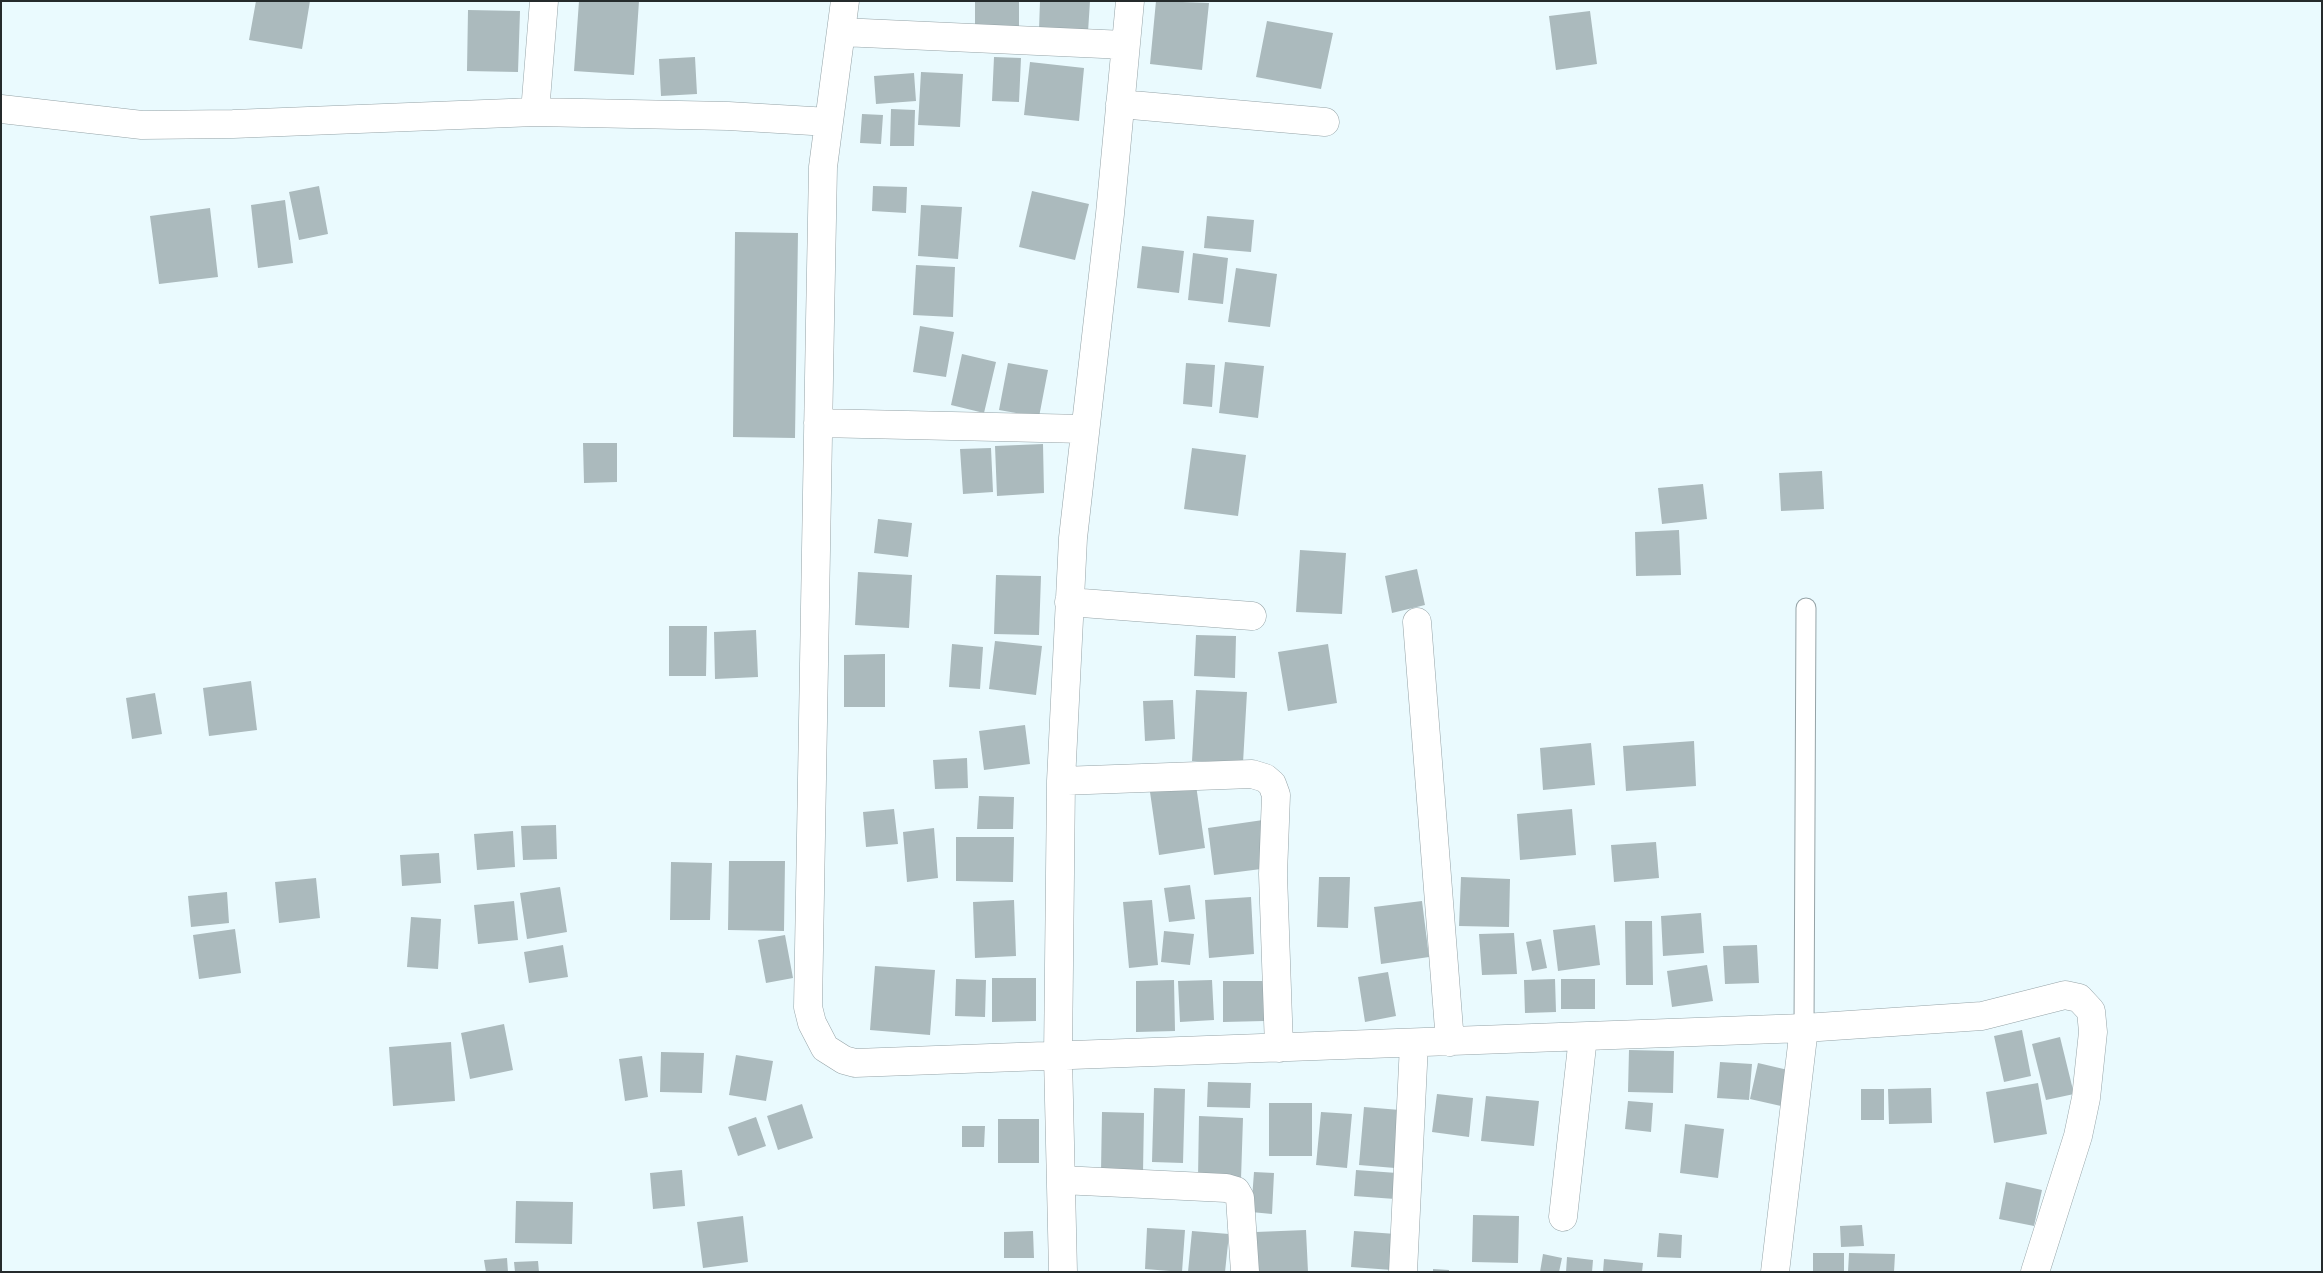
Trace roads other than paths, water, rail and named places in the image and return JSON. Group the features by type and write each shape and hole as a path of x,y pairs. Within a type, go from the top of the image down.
{"street":[{"path":"535,112 544,1"},
{"path":"844,1 824,167 818,423 808,1007 812,1023 825,1048 844,1060 855,1063 1414,1044 1804,1028 1982,1016 2064,995 2078,998 2091,1010 2093,1022 2086,1098 2078,1136 2035,1272"},
{"path":"1063,1272 1058,1057 1061,781 1073,538 1130,1"},
{"path":"841,32 1125,45"},
{"path":"1120,104 1325,122"},
{"path":"1,110 142,125 233,124 535,112 728,116 829,122"},
{"path":"818,423 1085,429"},
{"path":"1070,602 1252,616"},
{"path":"1417,622 1450,1042"},
{"path":"1061,781 1252,774 1265,778 1272,784 1276,796 1273,874 1279,1048"},
{"path":"1775,1272 1804,1028"},
{"path":"1563,1216 1583,1037"},
{"path":"1403,1272 1414,1044"},
{"path":"1061,1180 1226,1188 1236,1192 1240,1198 1245,1272"}],"lane":[{"path":"1804,1028 1806,608"}]}
